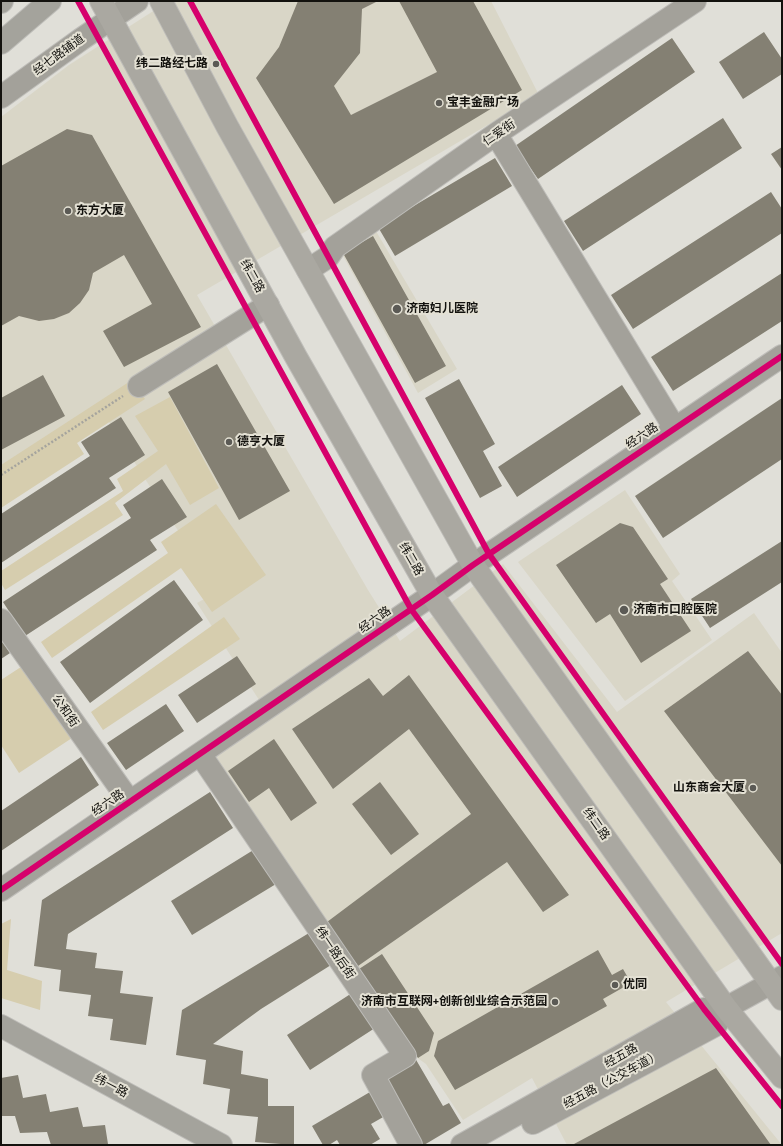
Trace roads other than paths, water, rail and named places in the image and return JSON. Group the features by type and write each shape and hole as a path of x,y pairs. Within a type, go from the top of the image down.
{"highway":[{"path":"161,1 227,126 473,565 778,986"},
{"name":"纬二路","path":"106,10 268,305 432,595 726,1008 782,1077"}],"main road":[{"path":"1,43 50,1"},
{"name":"纬一路","path":"1,1026 221,1145"}],"street":[{"name":"经七路辅道","path":"1,97 106,10 137,1"},
{"name":"仁爱街","path":"308,270 328,257 335,247 496,134 695,1"},
{"path":"496,134 674,427"},
{"path":"139,386 268,305"},
{"name":"经六路","path":"1,890 432,595 473,565 674,427 782,356"},
{"name":"公和街","path":"1,620 130,802"},
{"name":"纬一路后街","path":"200,754 405,1056 374,1075 411,1145"},
{"name":"经五路","path":"462,1145 704,1009 726,1008 778,986"},
{"name":"经五路（公交车道）","path":"492,1145 716,1024 726,1008"}],"place":[{"name":"纬二路经七路","path":"216,64"},
{"name":"宝丰金融广场","path":"439,103"},
{"name":"东方大厦","path":"68,211"},
{"name":"济南妇儿医院","path":"397,309"},
{"name":"德亨大厦","path":"229,442"},
{"name":"济南市口腔医院","path":"624,610"},
{"name":"山东商会大厦","path":"753,788"},
{"name":"优同","path":"615,985"},
{"name":"济南市互联网+创新创业综合示范园","path":"555,1002"}]}
